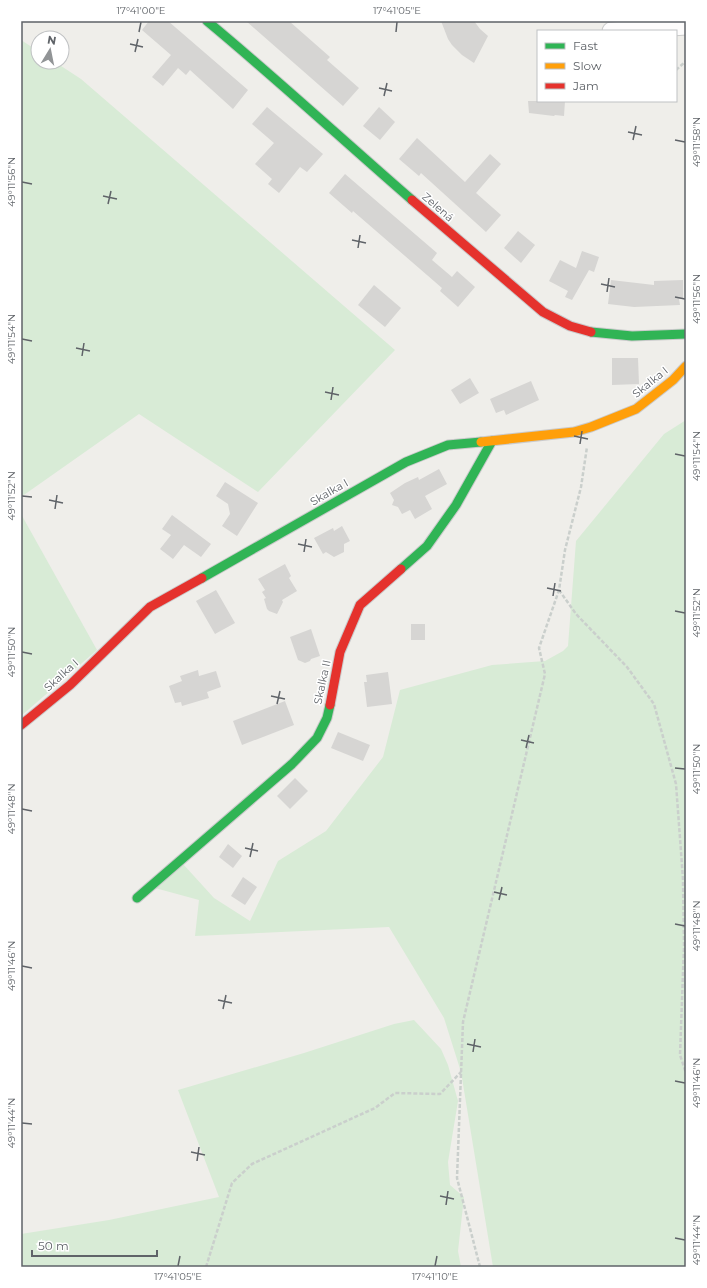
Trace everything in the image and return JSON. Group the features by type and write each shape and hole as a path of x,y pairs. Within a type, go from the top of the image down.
{"street":[{"name":"Zelená","path":"208,21 262,67 350,147 543,312 580,329 609,335 652,336 686,334"},
{"path":"626,30 686,26"},
{"name":"Skalka I","path":"21,725 70,685 150,607 406,462 448,445 574,432 591,427 636,409 674,380 686,366"},
{"name":"Skalka II","path":"137,898 292,764 317,738 327,718 340,652 360,605 427,546 456,505 492,441"}],"path":[{"path":"677,69 686,60"},
{"path":"480,1267 457,1178 463,1022 545,674 539,648 559,590 565,550 581,487 591,427"},
{"path":"559,590 576,614 627,667 654,704 676,784 683,879 684,946 680,1055 686,1074"},
{"path":"206,1267 232,1183 252,1164 375,1108 395,1093 440,1094 461,1072"}],"green space":[{"path":"21,40 30,46 30,70 67,70 81,79 395,350 258,492 139,414 21,497"},
{"path":"686,420 686,1267 493,1267 461,1072 444,1018 389,927 195,936 199,900 155,888 183,864 214,898 250,921 278,861 326,831 383,757 400,690 492,665 545,661 563,651 568,646 576,541 664,434"},
{"path":"21,514 97,650 21,716"},
{"path":"414,1020 441,1049 448,1065 458,1101 448,1162 450,1185 464,1197 458,1251 461,1267 21,1267 21,1234 109,1220 219,1197 178,1090 304,1053 394,1024"}],"building":[{"path":"149,21 168,21 248,90 233,109 190,70 186,75 178,68 163,86 152,77 171,55 142,30"},
{"path":"246,21 289,21 330,57 327,60 359,88 343,106"},
{"path":"441,21 474,21 488,36 474,63 462,55 452,45"},
{"path":"528,101 565,102 564,116 529,113"},
{"path":"267,107 323,154 307,172 300,167 279,193 268,184 272,179 255,164 274,143 252,124"},
{"path":"379,107 395,122 380,140 363,126"},
{"path":"417,138 465,182 490,154 501,164 476,193 501,215 486,232 421,173 419,176 399,159"},
{"path":"345,174 437,253 432,260 452,277 457,271 475,287 458,307 440,291 442,288 353,211 352,213 329,193"},
{"path":"518,231 535,245 521,263 504,248"},
{"path":"582,251 599,257 594,272 589,270 572,300 565,297 568,291 549,281 560,260 576,268"},
{"path":"611,280 654,285 654,281 683,280 683,299 679,299 680,305 634,307 608,304"},
{"path":"374,285 401,308 385,327 358,305"},
{"path":"612,358 638,358 639,384 612,385"},
{"path":"470,378 479,393 460,404 451,390"},
{"path":"531,381 539,400 506,415 504,410 496,413 490,399"},
{"path":"439,469 447,484 425,496 432,509 415,519 410,510 402,514 398,507 392,505 394,500 390,493 405,483 418,477 419,480"},
{"path":"225,482 258,503 237,536 222,526 230,514 228,504 216,496"},
{"path":"172,515 211,544 201,557 184,545 173,559 160,549 171,535 162,529"},
{"path":"342,526 350,541 344,544 344,552 334,557 326,552 323,554 314,538 333,528 334,531"},
{"path":"285,564 291,576 289,578 297,591 282,600 283,602 277,614 267,609 264,599 266,598 262,592 265,590 258,579"},
{"path":"216,590 235,623 215,634 196,601"},
{"path":"411,624 425,624 425,640 411,640"},
{"path":"311,629 320,656 305,663 298,660 290,637"},
{"path":"198,670 199,676 216,671 221,687 207,692 209,698 182,706 181,702 175,703 169,686 182,681 180,676"},
{"path":"388,672 392,704 367,707 364,682 367,682 366,675"},
{"path":"285,701 294,725 242,745 233,721"},
{"path":"338,732 370,745 363,761 331,748"},
{"path":"295,778 308,791 290,809 277,796"},
{"path":"228,844 242,856 233,868 219,857"},
{"path":"243,877 257,887 245,905 231,896"}],"traffic: fast":[{"path":"207,21 412,200"},
{"path":"591,332 632,336 686,334"},
{"path":"401,569 427,546 456,505 492,441"},
{"path":"202,578 406,462 448,445 481,442"},
{"path":"137,898 292,764 317,738 327,718 330,705"}],"traffic: slow":[{"path":"481,442 574,432 591,427 636,409 673,380 686,366"}],"traffic: jam":[{"path":"412,200 543,312 570,326 591,332"},
{"path":"330,705 340,652 360,605 401,569"},
{"path":"21,725 70,685 150,607 202,578"}]}
